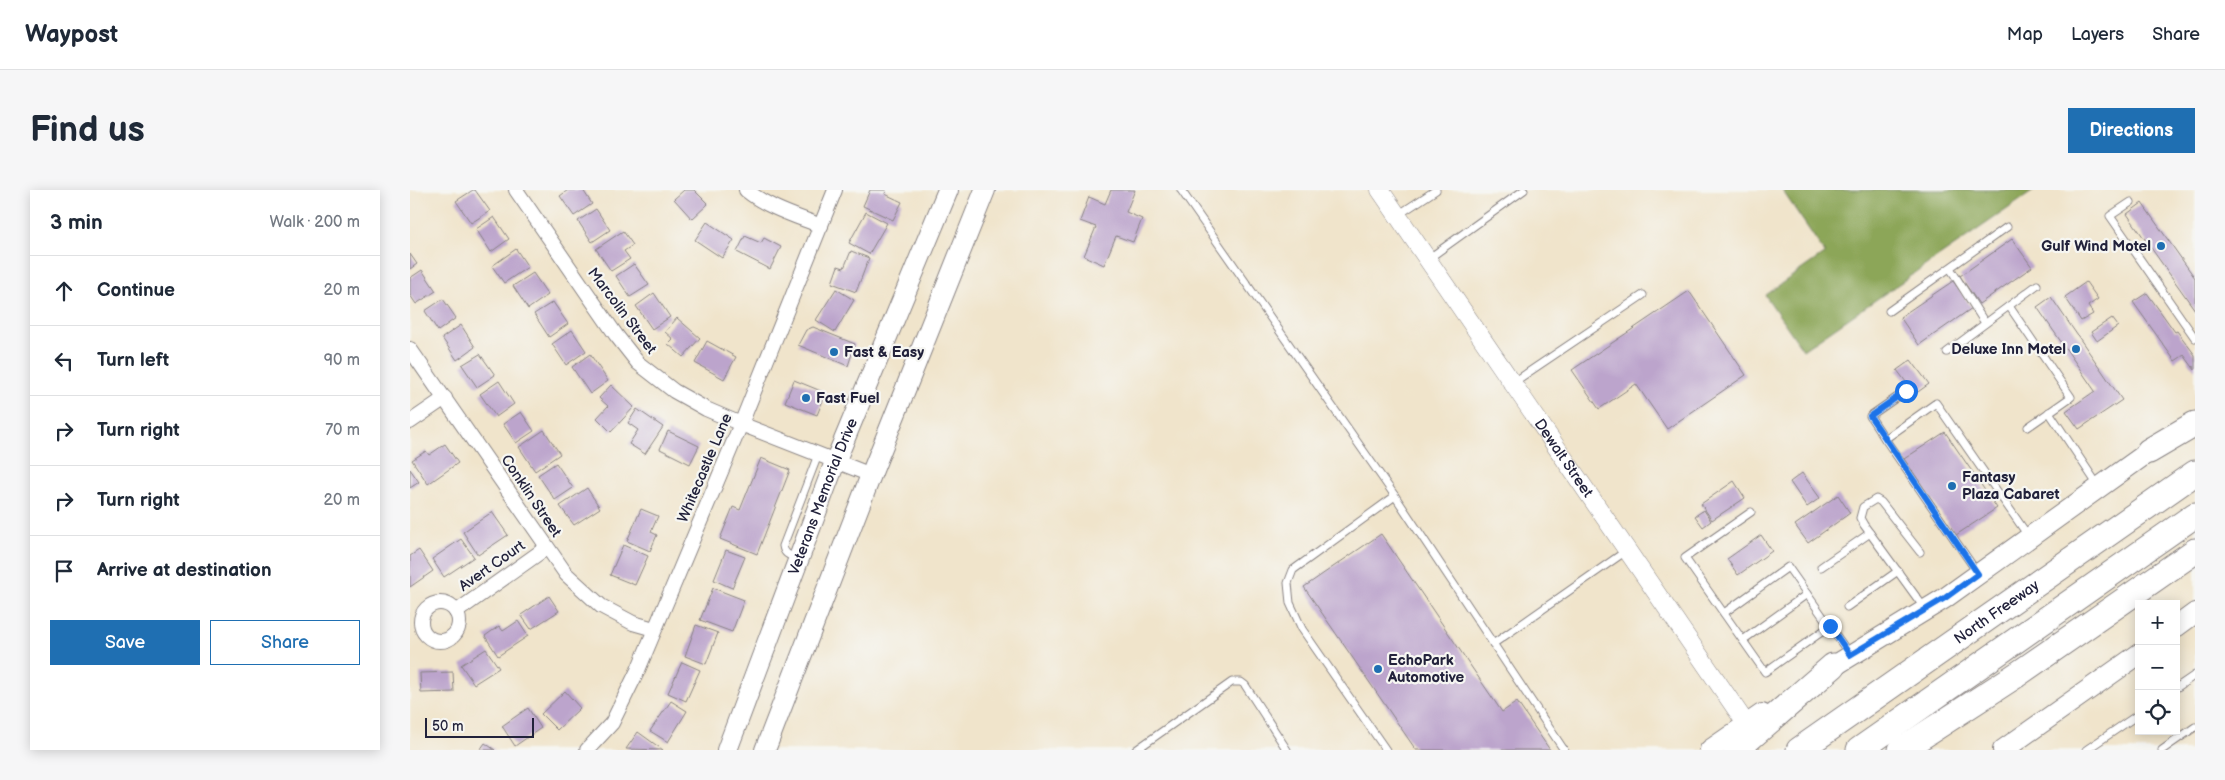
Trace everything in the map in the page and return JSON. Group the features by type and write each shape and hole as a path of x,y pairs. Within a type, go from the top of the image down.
{"highway":[{"path":"2149,451 2195,424"},
{"name":"North Freeway","path":"1799,750 2195,473"},
{"path":"1859,750 2195,515"},
{"path":"1901,750 2015,676 2195,551"},
{"path":"1736,750 1841,660"}],"main road":[{"name":"Veterans Memorial Drive","path":"727,750 798,559 826,459 948,190"},
{"path":"765,750 871,475 985,190"},
{"path":"1710,750 1841,660 1926,609 1978,574 2195,418"},
{"path":"2180,624 2195,613"},
{"path":"2003,750 2135,657"}],"street":[{"name":"Marcolin Street","path":"516,190 616,334 638,362 674,391 706,409 741,424 826,459 871,475"},
{"path":"746,190 755,197 788,213 821,226"},
{"name":"Whitecastle Lane","path":"587,750 612,723 638,670 741,424 835,190"},
{"name":"Dewalt Street","path":"1380,190 1514,382 1748,725"},
{"name":"Conklin Street","path":"410,349 546,548 566,574 601,606 633,623 654,629"},
{"path":"410,422 445,398"},
{"name":"Avert Court","path":"456,612 546,548"}],"lane":[{"path":"1181,190 1395,496 1564,750"},
{"path":"1398,215 1436,190"},
{"path":"1428,259 1524,190"},
{"path":"2131,202 2110,216 2195,338"},
{"path":"1889,311 2007,227"},
{"path":"1950,268 1985,323"},
{"path":"1947,352 2038,285"},
{"path":"1514,382 1643,295"},
{"path":"2009,306 2070,397 2028,427"},
{"path":"1906,391 1870,416 1978,574"},
{"path":"1885,439 1936,403 2029,537"},
{"path":"2049,412 2099,487"},
{"path":"1386,750 1302,629 1290,603 1288,583 1294,570 1395,496"},
{"path":"1920,552 1881,502 1876,500 1869,502 1860,513 1860,518 1870,533 1926,609"},
{"path":"1751,512 1685,558 1765,672 1830,626"},
{"path":"1821,567 1870,533"},
{"path":"1493,644 1628,549"},
{"path":"1724,613 1788,567 1830,626 1841,660"},
{"path":"1847,607 1898,571"},
{"path":"1743,640 1807,594"},
{"path":"2180,685 2195,675"},
{"path":"1136,750 1232,682 1237,681 1245,685 1287,750"},
{"path":"2086,750 2135,717"},
{"path":"2162,750 2195,727"}],"green space":[{"path":"1782,190 2035,190 1803,350 1765,295 1825,253"}],"building":[{"path":"475,190 490,211 471,223 456,201"},
{"path":"568,190 583,190 592,204 574,216 560,196"},
{"path":"684,190 694,190 708,204 692,219 674,199"},
{"path":"870,190 886,190 885,194 902,202 893,220 863,206"},
{"path":"1111,190 1135,190 1126,212 1142,219 1133,242 1116,236 1104,265 1084,256 1096,227 1080,221 1089,197 1105,204"},
{"name":"Gulf Wind Motel","path":"2142,203 2195,278 2195,310 2127,214"},
{"path":"596,209 610,230 592,242 578,221"},
{"path":"866,212 887,223 869,254 849,243"},
{"path":"494,217 509,239 491,252 476,229"},
{"path":"707,222 734,240 722,258 695,240"},
{"path":"623,231 633,245 624,251 630,259 611,271 596,249"},
{"path":"745,236 761,243 764,238 781,247 770,269 737,252"},
{"path":"2012,239 2032,267 1979,304 1960,276"},
{"path":"516,249 528,267 504,283 492,266"},
{"path":"851,251 869,258 856,292 832,283 838,266 844,268"},
{"path":"410,254 417,264 410,269"},
{"path":"634,264 649,285 630,297 616,276"},
{"path":"422,270 436,291 416,304 410,295 410,278"},
{"path":"533,273 548,295 528,309 513,286"},
{"path":"1953,281 1972,308 1919,345 1900,317"},
{"path":"2086,282 2098,299 2088,306 2093,314 2081,321 2065,297"},
{"path":"836,289 854,300 835,332 816,320"},
{"path":"1689,291 1746,375 1667,429 1636,384 1599,409 1572,370"},
{"path":"654,293 670,317 652,329 636,306"},
{"name":"Gulf Wind Motel","path":"2147,293 2175,332 2177,331 2195,355 2195,370 2184,355 2175,361 2133,302"},
{"name":"Deluxe Inn Motel","path":"2051,297 2122,400 2079,429 2066,411 2095,391 2037,307"},
{"path":"443,299 456,318 438,331 425,311"},
{"path":"553,302 568,324 549,337 534,314"},
{"path":"677,318 700,338 683,357 668,344 673,339 665,332"},
{"path":"2112,318 2118,326 2097,341 2091,332"},
{"path":"461,325 475,347 457,360 442,338"},
{"name":"Fast & Easy","path":"813,327 855,344 848,366 798,345 806,330"},
{"path":"572,330 586,351 566,365 552,344"},
{"path":"707,341 736,357 724,379 695,363"},
{"path":"480,354 495,375 477,387 462,365"},
{"path":"590,354 608,381 590,394 572,367"},
{"path":"1911,360 1929,384 1915,394 1897,370"},
{"name":"Fast Fuel","path":"794,380 826,393 817,415 785,402"},
{"path":"499,381 514,404 496,417 480,394"},
{"path":"611,385 634,407 611,432 597,418 608,406 599,398"},
{"path":"637,409 663,427 645,454 629,444 638,430 628,423"},
{"path":"521,412 534,431 516,443 503,424"},
{"path":"544,430 560,454 535,471 519,447"},
{"path":"668,431 699,446 690,464 660,449"},
{"name":"Fantasy Plaza Cabaret","path":"1945,432 1997,508 1956,535 1904,459"},
{"path":"445,444 458,463 428,484 412,460 426,451 429,455"},
{"path":"761,458 790,470 757,554 720,539 733,507 740,510"},
{"path":"556,463 573,488 555,500 538,475"},
{"path":"410,469 419,482 410,488"},
{"path":"1802,473 1820,498 1807,507 1790,482"},
{"path":"1734,481 1745,498 1712,520 1701,504"},
{"path":"587,488 600,508 574,525 560,506"},
{"path":"1838,495 1850,513 1808,543 1795,525"},
{"path":"641,509 658,516 651,532 657,535 650,551 627,541"},
{"path":"1704,510 1711,521 1703,527 1695,516"},
{"path":"492,512 508,535 478,555 463,532"},
{"path":"1381,534 1502,712 1517,702 1550,750 1416,750 1304,587"},
{"path":"1761,535 1772,551 1738,575 1727,559"},
{"path":"461,539 474,557 444,577 432,559"},
{"path":"623,545 648,556 635,585 610,575"},
{"path":"419,550 433,571 410,587 410,556"},
{"path":"726,550 745,557 732,588 714,580"},
{"path":"713,588 744,600 732,632 700,620"},
{"path":"549,596 559,611 531,629 521,615"},
{"path":"518,621 528,636 498,656 485,636 499,626 503,631"},
{"path":"696,625 718,633 706,664 685,656"},
{"path":"486,649 499,668 474,684 461,665"},
{"path":"682,662 700,670 686,701 668,693"},
{"path":"453,672 454,692 421,693 420,673"},
{"path":"565,691 580,708 557,730 541,714"},
{"path":"671,701 687,711 668,742 650,731"},
{"path":"528,708 541,728 515,746 502,726"},
{"path":"638,732 663,750 626,749"},
{"path":"485,743 495,750 480,750"}],"place":[{"name":"Gulf Wind Motel","path":"2161,246"},
{"name":"Deluxe Inn Motel","path":"2076,349"},
{"name":"Fast & Easy","path":"834,352"},
{"name":"Fast Fuel","path":"806,398"},
{"name":"Fantasy Plaza Cabaret","path":"1952,486"},
{"name":"EchoPark Automotive","path":"1378,669"}],"route":[{"path":"1830,626 1850,655 1945,598 1978,574 1870,416 1906,391"}]}
